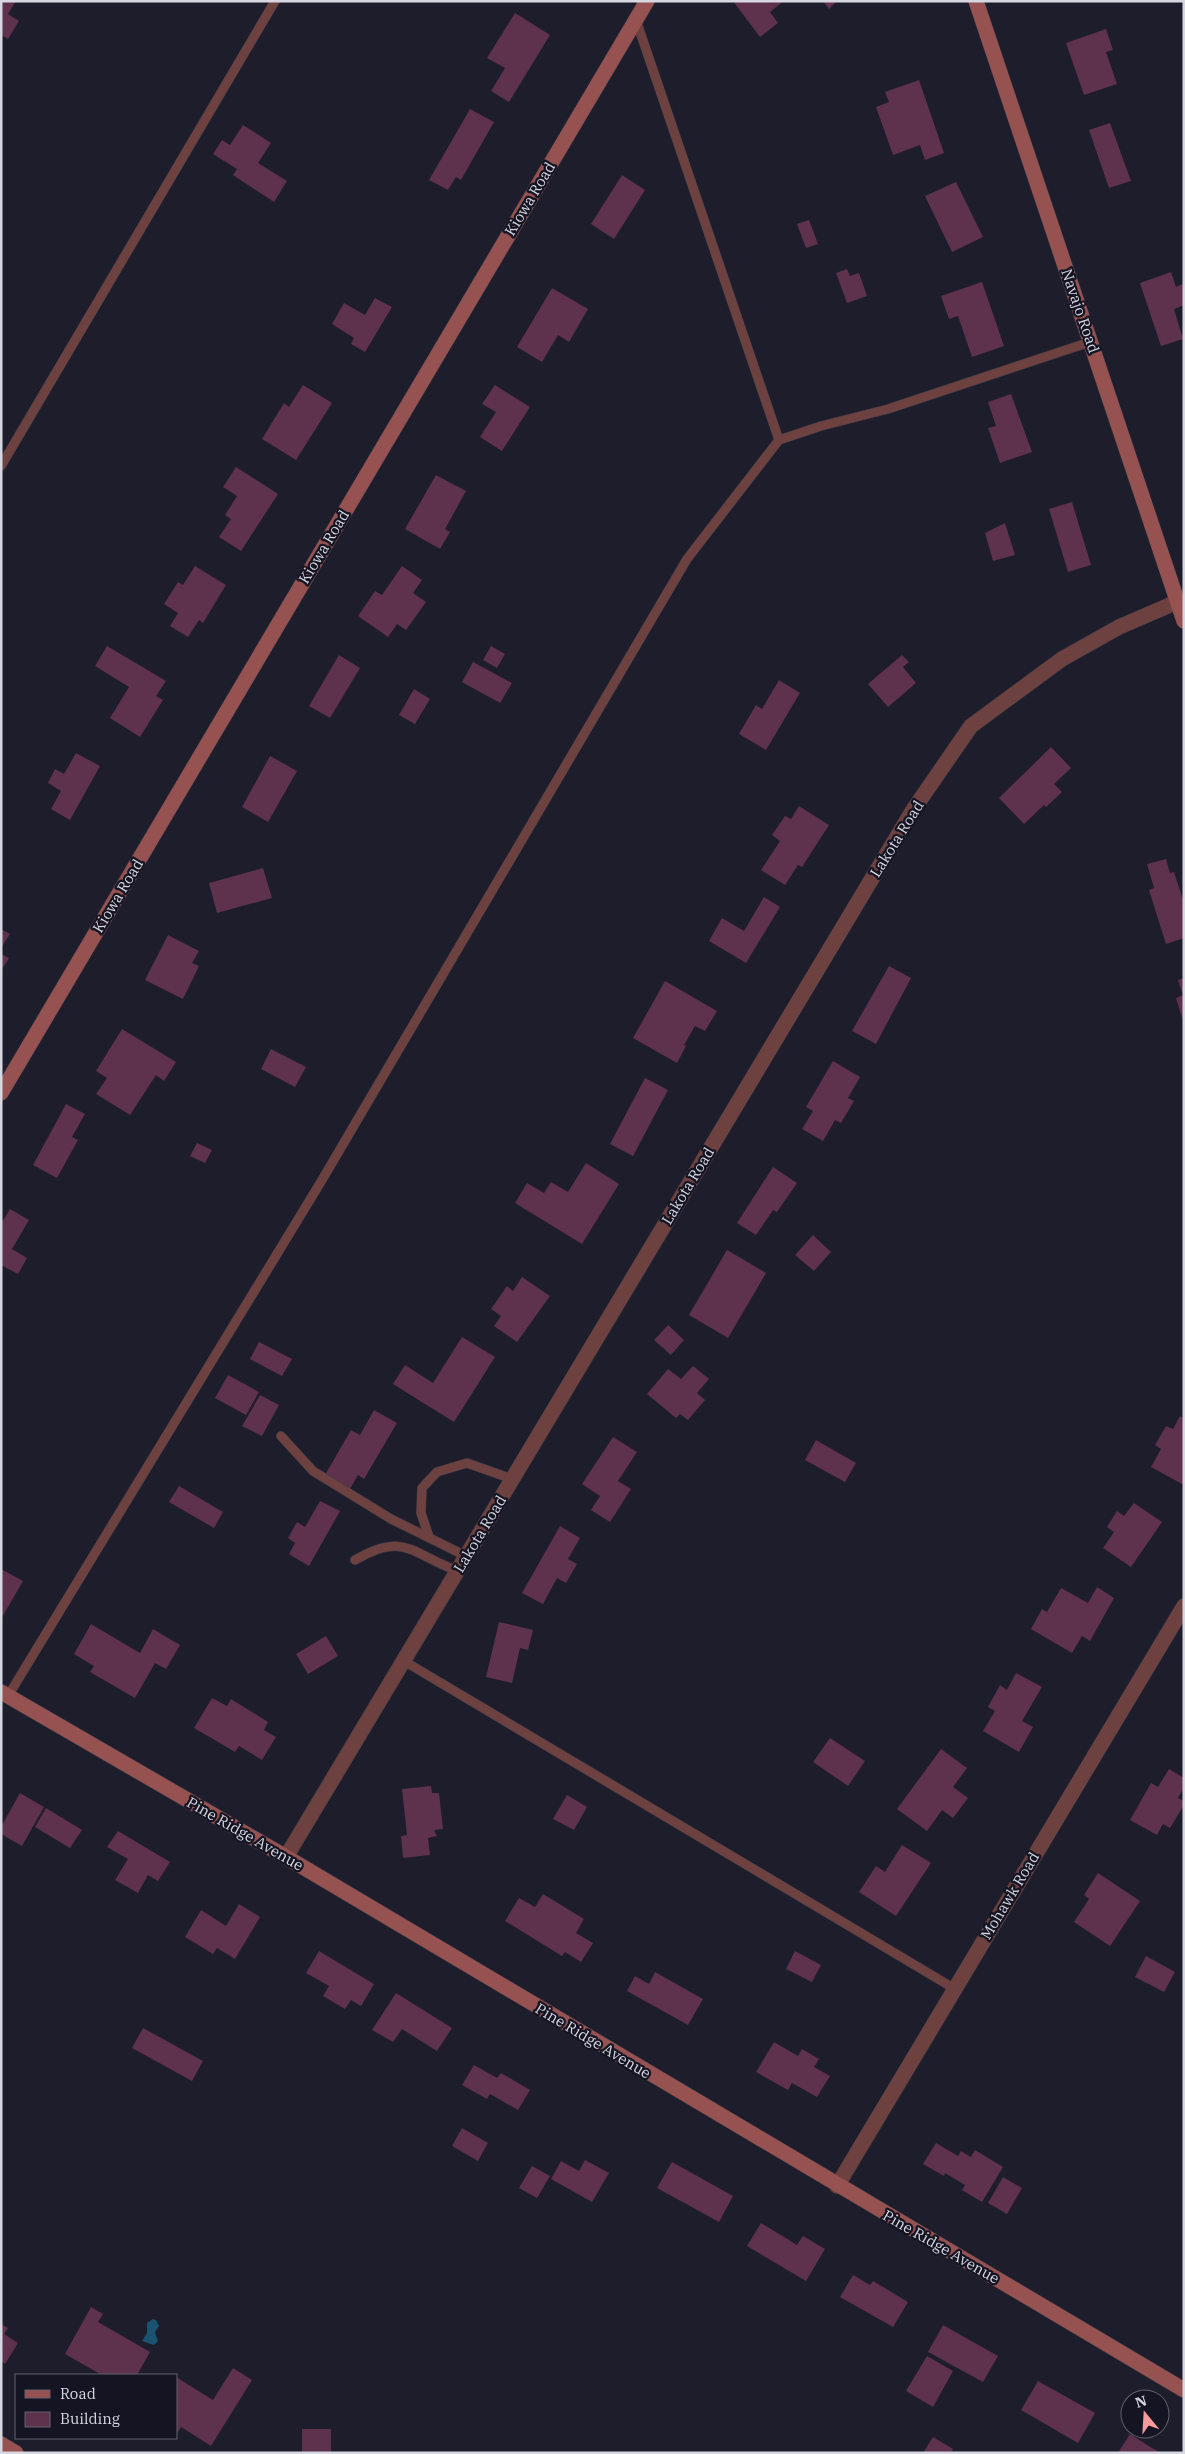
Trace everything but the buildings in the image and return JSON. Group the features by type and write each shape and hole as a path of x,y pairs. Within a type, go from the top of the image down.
{"street":[{"name":"Kiowa Road","path":"1,1093 647,1"},
{"name":"Navajo Road","path":"976,1 1184,621"},
{"name":"Lakota Road","path":"286,1857 913,810 971,726 1062,659 1119,627 1177,602"},
{"name":"Mohawk Road","path":"837,2186 1184,1606"},
{"name":"Pine Ridge Avenue","path":"4,1694 286,1857 837,2186 1184,2390"},
{"path":"1,2444 16,2453"}],"lane":[{"path":"1,466 275,1"},
{"path":"636,20 779,440"},
{"path":"4,1694 322,1180 687,559 779,440 821,426 888,409 1090,342"},
{"path":"281,1436 313,1471 391,1519 466,1556"},
{"path":"429,1537 421,1513 422,1488 437,1472 467,1463 512,1479"},
{"path":"355,1560 375,1548 392,1545 408,1547 439,1564 458,1571"},
{"path":"404,1661 955,1989"}],"water":[{"path":"153,2319 156,2320 159,2326 155,2332 158,2341 154,2345 142,2341 147,2333 147,2323"}]}
